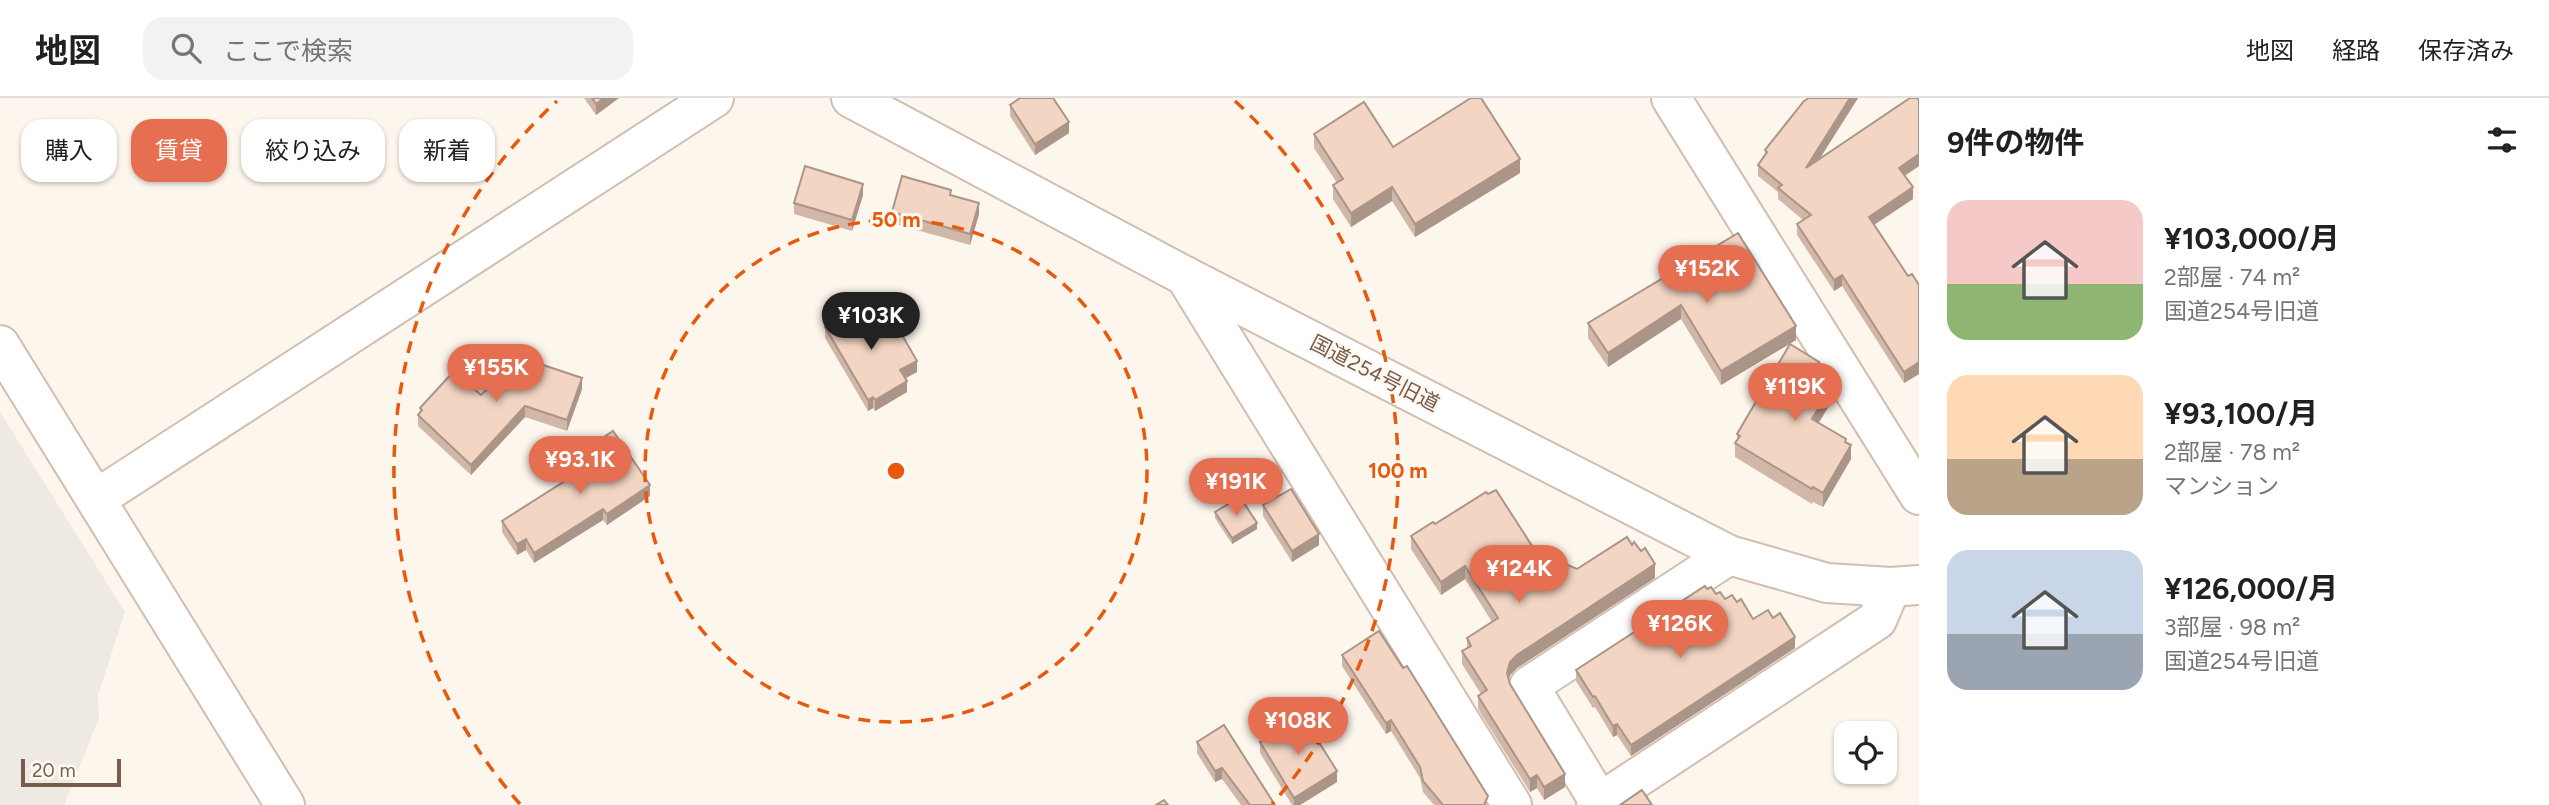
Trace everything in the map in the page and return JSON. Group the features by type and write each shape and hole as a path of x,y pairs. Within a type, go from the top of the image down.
{"street":[{"path":"96,499 714,98"},
{"name":"国道254号旧道","path":"851,98 1185,276 1729,555 1827,583 1905,586"},
{"path":"1671,98 1919,495"},
{"path":"1185,276 1512,805"},
{"path":"0,345 285,805"},
{"path":"1729,555 1529,686 1598,804 1877,620 1905,586"}],"shaded area":[{"path":"0,412 125,612 98,695 99,718 64,805 0,805"}],"building":[{"path":"592,98 604,98 596,104"},
{"path":"1020,98 1053,98 1069,122 1035,144 1010,105"},
{"path":"1471,98 1481,98 1520,159 1415,224 1392,187 1351,213 1333,185 1343,179 1314,134 1364,102 1393,147"},
{"path":"1809,98 1850,98 1806,168 1910,98 1919,100 1919,154 1899,168 1913,187 1869,217 1908,276 1912,274 1919,285 1919,362 1904,372 1842,275 1834,280 1797,224 1811,215 1778,188 1782,185 1758,165 1767,152 1765,150"},
{"path":"805,166 863,184 852,220 794,203"},
{"path":"902,176 951,190 950,195 979,203 970,234 892,212"},
{"path":"1738,233 1796,326 1721,371 1681,305 1608,353 1588,323"},
{"path":"858,307 864,316 876,309 893,337 901,333 917,361 900,370 907,381 875,400 873,397 868,400 825,327"},
{"path":"1790,344 1819,362 1833,385 1812,419 1846,439 1845,442 1851,445 1823,493 1735,443 1740,436 1737,434"},
{"path":"510,354 582,378 567,420 525,406 471,465 418,415 422,410 420,408 454,371 481,395 505,371"},
{"path":"613,431 650,485 607,514 603,509 534,553 526,539 517,544 502,521 593,463 585,450"},
{"path":"1291,489 1319,534 1292,551 1263,505"},
{"path":"1496,490 1536,552 1577,569 1627,537 1632,545 1634,542 1641,551 1645,548 1655,564 1510,662 1507,673 1510,684 1565,774 1544,787 1537,775 1530,779 1478,696 1487,690 1462,651 1471,646 1467,638 1498,618 1465,566 1441,582 1411,536 1486,492 1488,494"},
{"path":"1240,497 1257,523 1232,538 1215,512"},
{"path":"1705,586 1707,589 1711,587 1716,594 1720,592 1725,599 1732,595 1737,602 1741,599 1753,619 1768,610 1773,618 1780,613 1795,637 1631,745 1617,724 1613,726 1576,670"},
{"path":"1379,631 1403,668 1407,666 1488,796 1484,805 1443,805 1423,781 1420,767 1391,720 1386,723 1342,655"},
{"path":"1302,715 1337,771 1294,798 1260,742"},
{"path":"1224,725 1275,805 1250,805 1222,768 1215,771 1197,742"},
{"path":"1642,790 1652,805 1620,805"}]}
